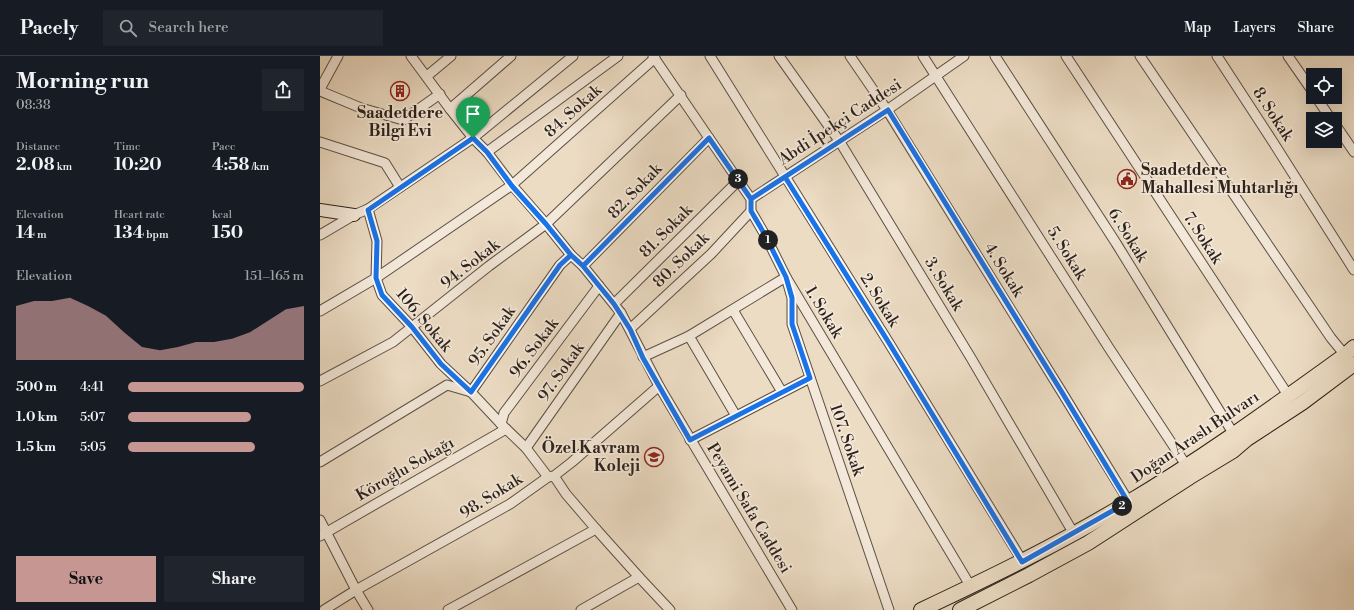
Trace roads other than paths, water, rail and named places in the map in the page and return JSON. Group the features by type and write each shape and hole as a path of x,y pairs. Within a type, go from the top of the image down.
{"main road":[{"name":"Doğan Araslı Bulvarı","path":"920,610 1022,562 1074,534 1186,465 1288,395 1350,361"},
{"path":"960,610 1088,543 1233,451 1247,439 1302,403 1350,361"}],"street":[{"path":"338,56 320,90 361,108 403,120 440,94"},
{"name":"Peyami Safa Caddesi","path":"411,56 450,109 473,138 487,152 512,186 571,255 583,266 614,304 630,329 643,358 690,440 792,610"},
{"path":"427,76 451,56"},
{"path":"450,109 511,56"},
{"path":"320,235 354,215 368,210 473,138 573,56"},
{"path":"487,152 618,56"},
{"name":"2. Sokak","path":"710,56 889,343 1022,562"},
{"name":"3. Sokak","path":"779,56 840,142 971,358 1074,534"},
{"name":"4. Sokak","path":"850,56 888,110 1128,502"},
{"name":"5. Sokak","path":"923,56 1109,348 1186,465"},
{"name":"Abdi İpekçi Caddesi","path":"751,199 888,110 964,56"},
{"name":"6. Sokak","path":"995,56 1116,243 1234,433"},
{"name":"7. Sokak","path":"1066,56 1288,395"},
{"path":"1140,56 1326,332 1350,361"},
{"name":"8. Sokak","path":"1217,56 1354,270"},
{"path":"1288,56 1306,82"},
{"path":"654,57 751,199 751,211"},
{"name":"84. Sokak","path":"320,311 376,278 512,186 654,57"},
{"name":"94. Sokak","path":"320,381 393,342 489,266 546,224 681,95"},
{"path":"1342,134 1354,152"},
{"name":"82. Sokak","path":"583,266 709,138"},
{"path":"320,142 385,163 400,187"},
{"name":"81. Sokak","path":"614,304 739,180"},
{"path":"320,210 354,215"},
{"name":"106. Sokak","path":"368,210 377,241 376,278 382,295 412,327 441,364 526,448 639,577 670,610"},
{"name":"1. Sokak","path":"751,211 786,277 971,587"},
{"name":"80. Sokak","path":"630,329 711,254 751,211"},
{"name":"95. Sokak","path":"471,392 560,265 571,255"},
{"path":"643,358 689,336 786,277"},
{"name":"107. Sokak","path":"786,277 792,298 792,324 889,610"},
{"name":"96. Sokak","path":"503,426 504,413 599,286"},
{"path":"733,310 782,392"},
{"name":"97. Sokak","path":"526,448 620,313"},
{"path":"689,336 736,416"},
{"path":"690,440 810,378"},
{"path":"320,462 447,385 471,392"},
{"name":"98. Sokak","path":"324,610 356,590 510,504 572,462 659,386"},
{"name":"Köroğlu Sokağı","path":"323,534 503,426"},
{"path":"320,520 323,534 368,610"},
{"path":"448,610 596,528"},
{"path":"581,610 639,577"}],"place":[{"name":"Saadetdere Bilgi Evi","path":"400,91"},
{"name":"Saadetdere Mahallesi Muhtarlığı","path":"1127,179"},
{"name":"Özel Kavram Koleji","path":"654,457"}]}
